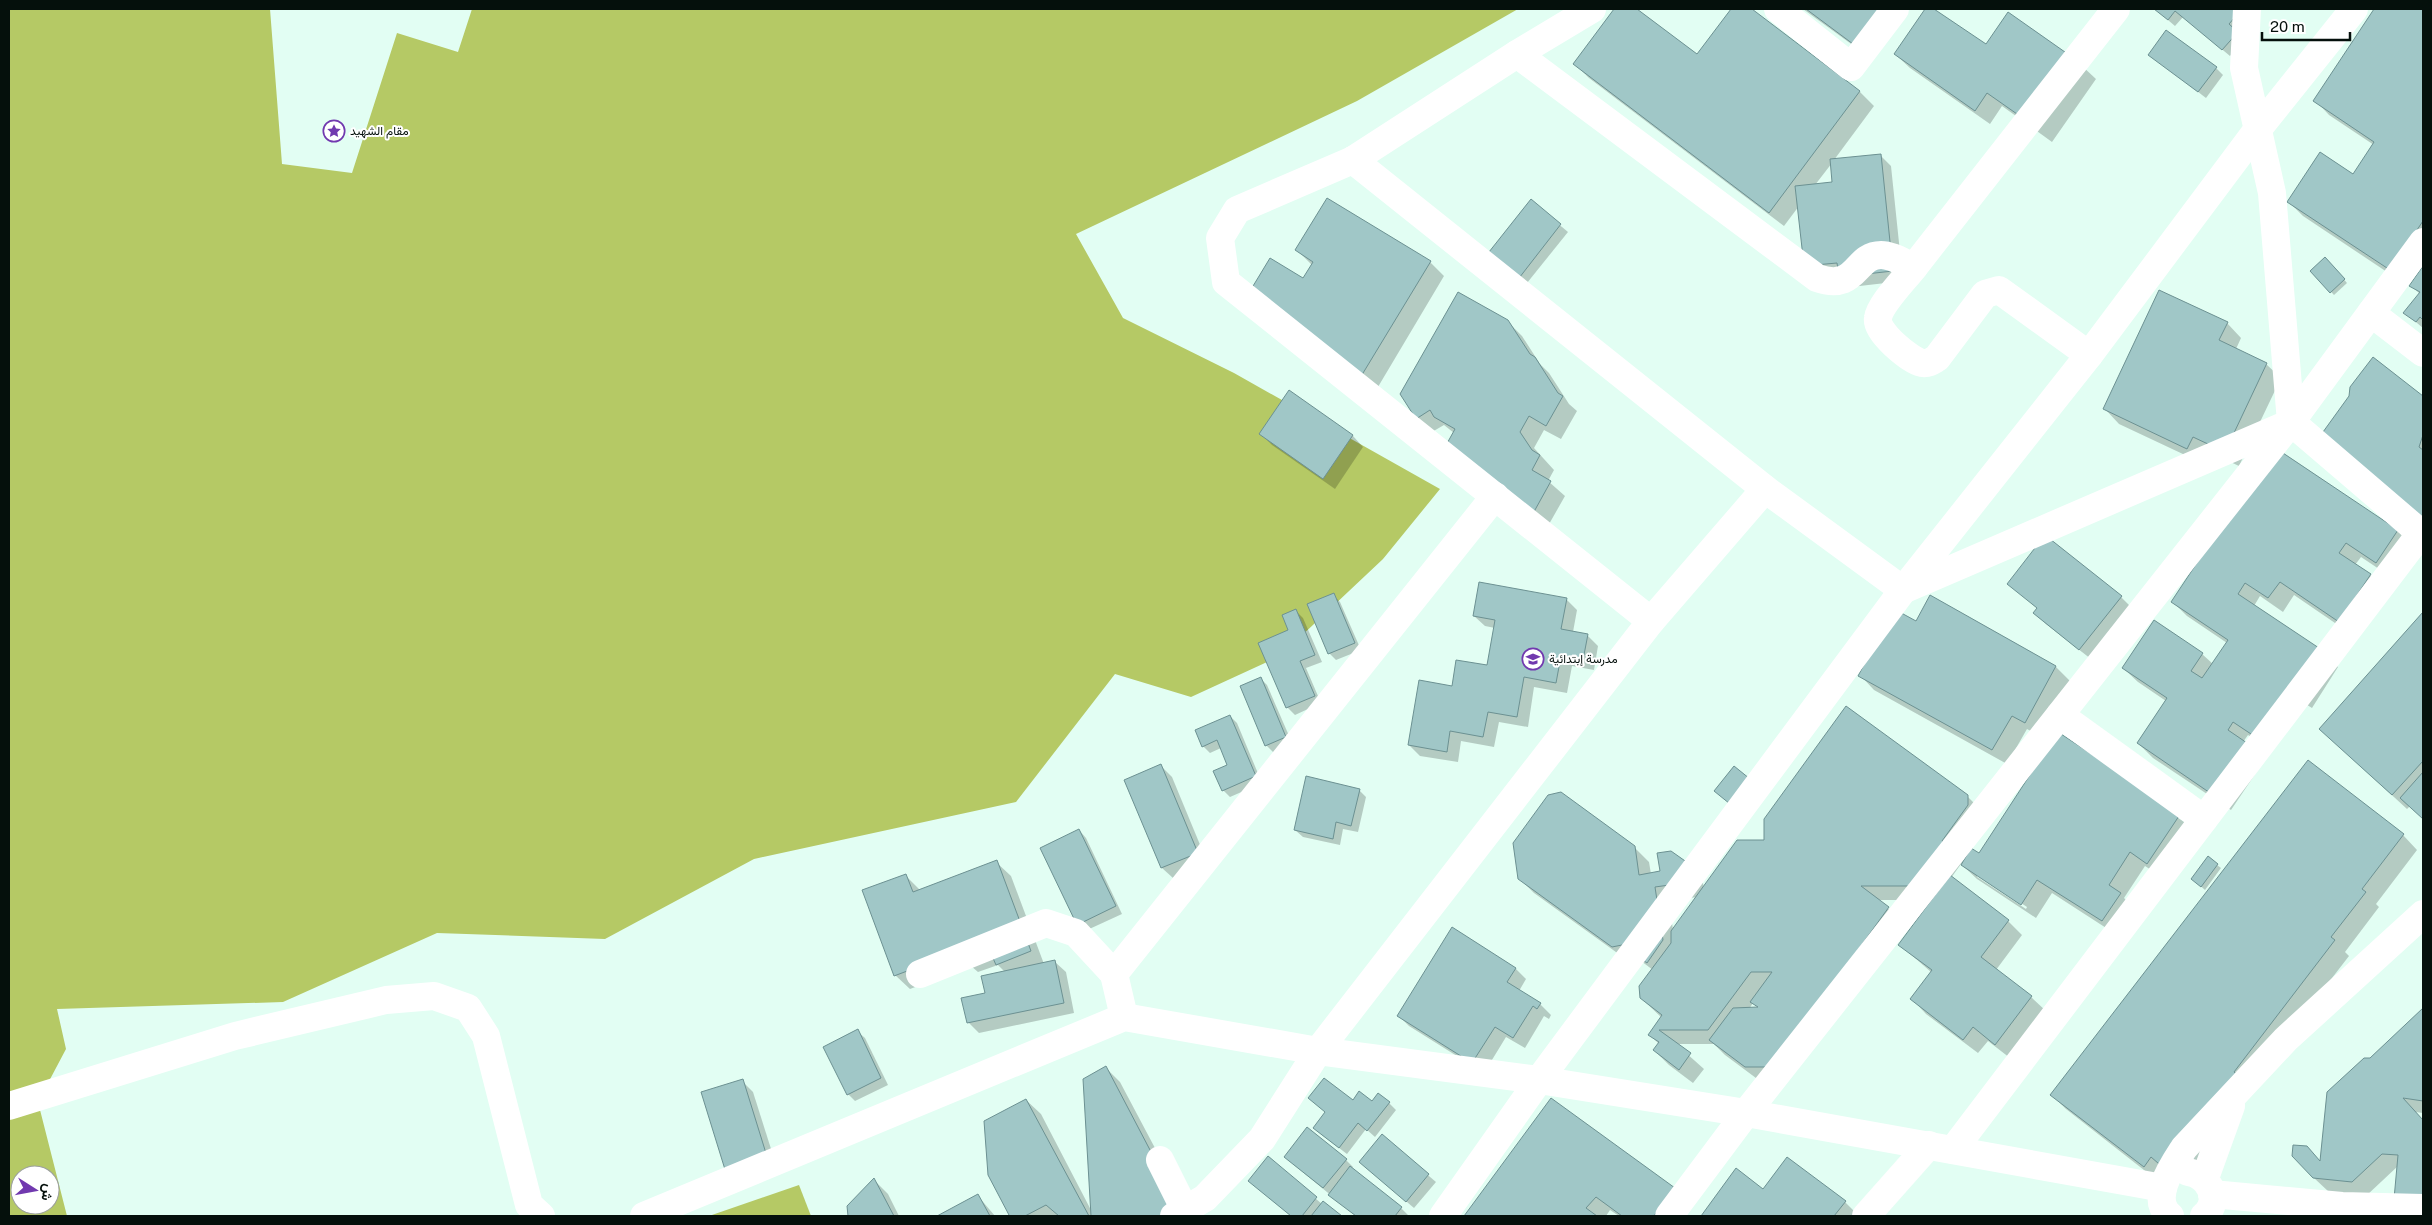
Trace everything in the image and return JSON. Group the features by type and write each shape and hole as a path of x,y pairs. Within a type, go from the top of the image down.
{"street":[{"path":"1592,9 1517,54 1353,160 1237,210 1220,238 1226,282 1651,621"},
{"path":"1778,9 1851,67 1895,9"},
{"path":"2089,356 2003,292 1994,290 1985,294 1937,358 1928,363 1918,361 1884,335 1878,326 1877,320 1882,310 1914,267 2116,9"},
{"path":"1866,1216 1941,1147 2204,819 2422,534 2291,422 2272,193 2258,128 2247,92 2244,68 2247,9"},
{"path":"1443,1216 1539,1080 1903,590 2089,356 2258,128 2354,9"},
{"path":"1517,54 1817,278 1833,282 1841,281 1849,278 1870,258 1881,255 1914,267"},
{"path":"1353,160 1765,489 1903,590"},
{"path":"1669,1216 1746,1112 2291,422 2423,242"},
{"path":"2371,314 2423,352"},
{"path":"1903,590 2291,422"},
{"path":"1160,1160 1182,1215 1205,1198 1262,1139 1318,1051 1651,621 1765,489"},
{"path":"1114,974 1495,496"},
{"path":"2060,715 2204,819"},
{"path":"2161,1200 2184,1148 2286,1039 2423,914"},
{"path":"920,974 1046,923 1076,933 1114,974 1124,1017"},
{"path":"9,1106 235,1036 386,1000 434,996 468,1008 486,1036 529,1205 541,1216"},
{"path":"644,1216 1124,1017 1318,1051 1539,1080 1746,1112 1941,1147 2161,1200"},
{"path":"2208,1204 2235,1095"},
{"path":"2161,1200 2181,1172 2197,1174 2208,1204"},
{"path":"2208,1204 2423,1208"}],"green space":[{"path":"9,9 270,9 282,164 352,173 397,33 458,52 472,9 1518,9 1357,101 1076,234 1123,318 1234,373 1440,489 1383,559 1280,656 1191,697 1115,674 1016,802 754,859 605,939 437,933 283,1002 57,1009 66,1049 38,1102 54,1165 10,1165 10,1215 60,1215 60,1188 67,1216 9,1216"},
{"path":"799,1185 811,1216 709,1216"}],"building":[{"path":"1614,9 1637,9 1697,54 1731,9 1752,9 1860,91 1769,213 1573,64"},
{"path":"1806,9 1879,9 1853,44"},
{"path":"1925,9 1934,9 1986,44 2008,12 2082,64 2037,128 1987,93 1975,111 1894,54"},
{"path":"2154,9 2242,9 2229,24 2238,32 2222,50 2175,11 2168,20"},
{"path":"2374,9 2423,9 2423,221 2390,270 2287,202 2320,152 2353,174 2374,142 2313,101"},
{"path":"2166,30 2217,67 2198,92 2148,55"},
{"path":"1881,154 1893,271 1839,277 1837,263 1804,266 1795,186 1832,182 1830,159"},
{"path":"1327,198 1431,261 1357,383 1247,296 1270,258 1303,278 1313,262 1295,250"},
{"path":"1531,199 1561,224 1516,282 1485,257"},
{"path":"2325,257 2345,279 2330,293 2310,271"},
{"path":"2423,266 2423,320 2420,317 2416,322 2403,313 2420,292 2409,286"},
{"path":"2159,290 2228,322 2219,340 2267,363 2225,452 2193,437 2187,449 2103,409"},
{"path":"1458,292 1508,320 1558,393 1563,396 1546,426 1529,416 1520,432 1532,450 1540,455 1532,470 1551,481 1530,519 1445,447 1455,429 1434,417 1430,410 1416,419 1400,394"},
{"path":"2373,357 2423,396 2423,435 2419,447 2423,450 2423,537 2323,432 2349,396 2350,387"},
{"path":"1289,390 1353,435 1323,479 1259,434"},
{"path":"2274,447 2398,530 2376,563 2346,543 2339,553 2371,574 2339,622 2280,582 2268,598 2245,583 2238,594 2325,652 2257,738 2233,722 2228,730 2250,745 2216,797 2137,743 2167,698 2122,668 2154,620 2203,653 2191,671 2202,678 2228,640 2171,602"},
{"path":"2045,535 2122,596 2079,650 2033,613 2037,608 2007,584"},
{"path":"1479,582 1567,598 1561,629 1588,634 1583,660 1561,656 1556,683 1524,677 1517,717 1488,712 1483,737 1450,731 1447,752 1408,745 1419,680 1452,686 1456,660 1487,665 1495,620 1473,616"},
{"path":"1334,593 1355,643 1328,654 1307,604"},
{"path":"1930,595 2056,666 2025,723 2012,716 1992,750 1858,676 1894,609 1916,621"},
{"path":"1296,609 1315,655 1300,661 1315,696 1286,708 1258,643 1288,630 1282,615"},
{"path":"2423,612 2423,761 2392,795 2319,729"},
{"path":"1261,677 1286,737 1265,746 1240,686"},
{"path":"1846,706 1968,795 1968,805 1942,841 1950,846 1921,886 1861,886 1889,907 1773,1067 1745,1067 1709,1040 1733,1008 1758,1007 1750,1002 1772,972 1751,972 1708,1030 1659,1030 1691,1053 1679,1070 1653,1050 1659,1042 1648,1035 1662,1015 1640,998 1639,986 1671,943 1671,931 1737,840 1764,840 1764,819"},
{"path":"1230,715 1256,776 1222,791 1213,771 1227,765 1217,740 1202,747 1195,730"},
{"path":"2058,732 2181,813 2147,864 2130,852 2109,885 2121,893 2102,921 2037,880 2021,905 1961,865 1971,848 1979,853"},
{"path":"2308,760 2404,834 2362,889 2366,892 2331,937 2335,940 2234,1072 2239,1076 2166,1170 2151,1157 2144,1167 2050,1095"},
{"path":"1161,764 1198,853 1161,868 1124,780"},
{"path":"1734,766 1755,783 1735,808 1714,791"},
{"path":"2423,772 2423,819 2400,798"},
{"path":"1306,776 1360,789 1351,826 1336,822 1333,839 1294,830"},
{"path":"1561,792 1635,846 1639,875 1660,871 1657,853 1671,851 1688,863 1691,882 1655,887 1663,940 1647,963 1622,945 1612,947 1518,879 1513,843 1548,795"},
{"path":"1079,829 1116,906 1077,925 1040,848"},
{"path":"2208,856 2218,864 2201,887 2191,879"},
{"path":"997,860 1031,951 996,965 989,949 960,951 894,976 862,890 906,874 913,892"},
{"path":"1950,875 2009,920 1981,957 2032,996 1995,1045 1973,1027 1963,1040 1910,999 1932,970 1898,945"},
{"path":"1452,927 1516,968 1507,982 1541,1003 1537,1009 1533,1006 1513,1038 1495,1027 1472,1063 1397,1016"},
{"path":"1055,960 1064,1003 967,1023 961,998 985,993 981,976"},
{"path":"2423,1008 2423,1101 2403,1098 2423,1120 2423,1199 2394,1199 2398,1155 2382,1154 2352,1182 2313,1178 2292,1156 2293,1145 2307,1146 2320,1161 2327,1092 2364,1058 2370,1058"},
{"path":"858,1029 881,1078 847,1095 823,1047"},
{"path":"1106,1066 1182,1211 1172,1216 1091,1216 1083,1079"},
{"path":"1324,1078 1353,1100 1359,1091 1372,1101 1378,1093 1390,1102 1367,1131 1358,1123 1339,1148 1313,1128 1325,1112 1308,1098"},
{"path":"743,1079 769,1163 727,1176 701,1092"},
{"path":"1551,1098 1675,1188 1654,1216 1622,1216 1596,1197 1586,1208 1597,1216 1464,1216"},
{"path":"1026,1099 1089,1216 1059,1216 1046,1205 1025,1216 1007,1216 1009,1215 988,1175 984,1121"},
{"path":"1307,1127 1347,1159 1323,1188 1284,1157"},
{"path":"1382,1134 1429,1174 1406,1202 1359,1162"},
{"path":"1268,1156 1317,1197 1302,1216 1291,1216 1248,1181"},
{"path":"1787,1157 1846,1201 1834,1216 1701,1216 1736,1168 1763,1189"},
{"path":"1350,1166 1402,1207 1395,1216 1356,1216 1328,1195"},
{"path":"874,1178 894,1216 848,1216 847,1206"},
{"path":"978,1194 990,1216 937,1216"},
{"path":"1323,1201 1342,1216 1311,1216"}],"place":[{"name":"مقام الشهيد","path":"334,131"},
{"name":"مدرسة إبتدائية","path":"1533,659"}]}
